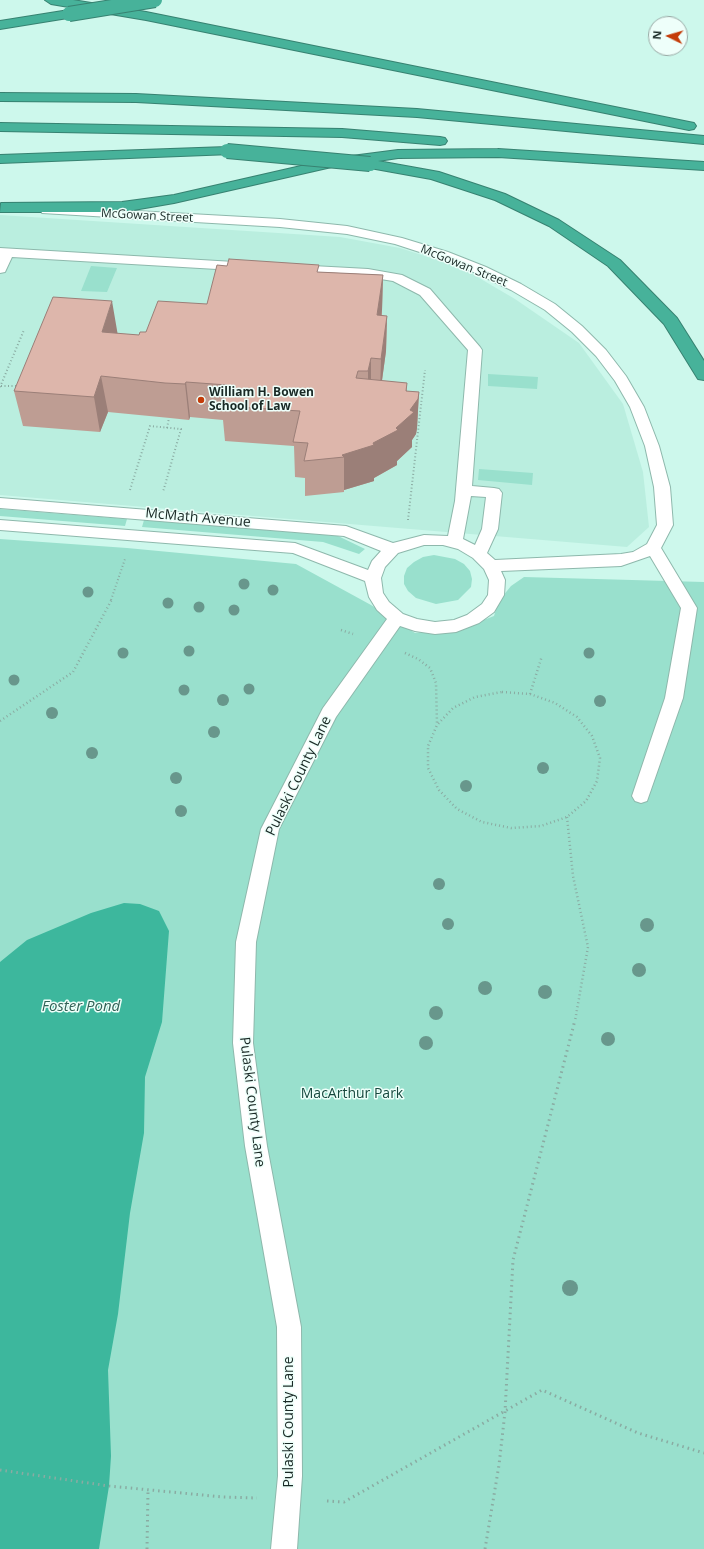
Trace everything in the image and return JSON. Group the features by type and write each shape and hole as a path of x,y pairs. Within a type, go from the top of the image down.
{"highway":[{"path":"52,0 146,16 704,129"},
{"path":"0,25 156,0"},
{"path":"0,97 136,98 409,113 704,140"},
{"path":"0,127 342,133 554,147 704,162"},
{"path":"15,145 68,144 227,150 370,164 434,175 500,197 554,223 614,263 671,321 704,375"},
{"path":"0,159 227,150"},
{"path":"1,208 122,207 174,200 336,162 398,154 498,153 704,166"}],"lane":[{"name":"McGowan Street","path":"1,208 280,223 347,230 398,241 443,255 481,270 516,287 550,307 577,329 601,353 637,407 652,446 662,487 665,525 653,548"},
{"path":"0,269 4,252 266,268"},
{"path":"281,268 368,273 397,278 425,292 450,319 475,350 464,490 454,543"},
{"path":"464,490 494,492 490,529 479,554"},
{"name":"McMath Avenue","path":"0,503 346,531 392,549"},
{"name":"McMath Avenue","path":"0,525 295,548 373,578"},
{"path":"424,540 443,540 454,543 463,545 479,554 491,566 497,580 496,595 488,608 474,619 456,626 435,628 415,625 397,618 383,606 375,593 373,578 378,564 392,549 424,540"},
{"path":"491,566 621,560 638,556 653,548 690,608 674,698 641,796"},
{"name":"Pulaski County Lane","path":"284,1549 290,1476 289,1327 256,1146 243,1043 246,942 270,829 329,713 397,618"}],"path":[{"path":"23,387 0,386 24,330"},
{"path":"407,522 425,370"},
{"path":"167,428 170,418"},
{"path":"130,490 150,426 181,429 163,493"},
{"path":"0,721 73,672 109,607 132,535"},
{"path":"404,652 418,659 430,668 436,684 437,724"},
{"path":"530,694 542,656"},
{"path":"502,692 530,694 555,702 577,718 592,736 600,758 597,781 586,801 567,817 540,826 511,828 482,822 457,809 439,790 428,768 428,746 437,724 453,708 476,696 502,692"},
{"path":"485,1549 499,1465 505,1412 513,1260 574,1028 588,947 573,876 567,817"},
{"path":"327,1501 344,1502 542,1390 638,1433 704,1453"},
{"path":"0,1470 109,1486 223,1497 259,1498"},
{"path":"147,1549 148,1490"}],"shaded area":[{"path":"0,215 340,237 400,248 462,268 515,299 579,343 623,404 643,472 649,527 627,547 0,495"}],"green space":[{"path":"91,266 117,268 107,292 81,291"},
{"path":"488,374 538,377 537,389 488,386"},
{"path":"479,469 533,473 532,485 478,480"},
{"path":"0,509 127,519 125,526 0,516"},
{"path":"144,520 338,536 365,549 359,554 323,542 142,527"},
{"name":"MacArthur Park","path":"0,539 127,548 296,564 371,605 415,633 463,628 494,616 498,602 511,586 524,577 704,582 704,1549 0,1549"},
{"path":"434,555 455,559 464,564 470,571 472,579 471,587 458,600 436,604 416,598 408,591 404,584 404,576 407,568 423,557"}],"water":[{"name":"Foster Pond","path":"124,903 140,904 159,911 169,931 162,1022 145,1077 144,1133 130,1213 118,1314 108,1370 111,1456 109,1486 99,1549 0,1549 0,962 27,940 91,913"}],"building":[{"name":"William H. Bowen School of Law","path":"229,259 319,265 317,272 383,275 377,315 387,316 381,359 371,358 368,371 358,371 356,378 407,383 406,391 419,392 418,399 410,410 414,412 396,428 398,430 373,443 374,445 342,455 344,457 304,461 308,443 293,442 300,411 221,406 227,385 186,382 185,384 165,383 101,376 94,397 14,391 53,297 112,301 102,332 139,335 140,332 146,332 158,301 207,304 217,265 227,266"}],"place":[{"name":"William H. Bowen School of Law","path":"201,400"}]}
